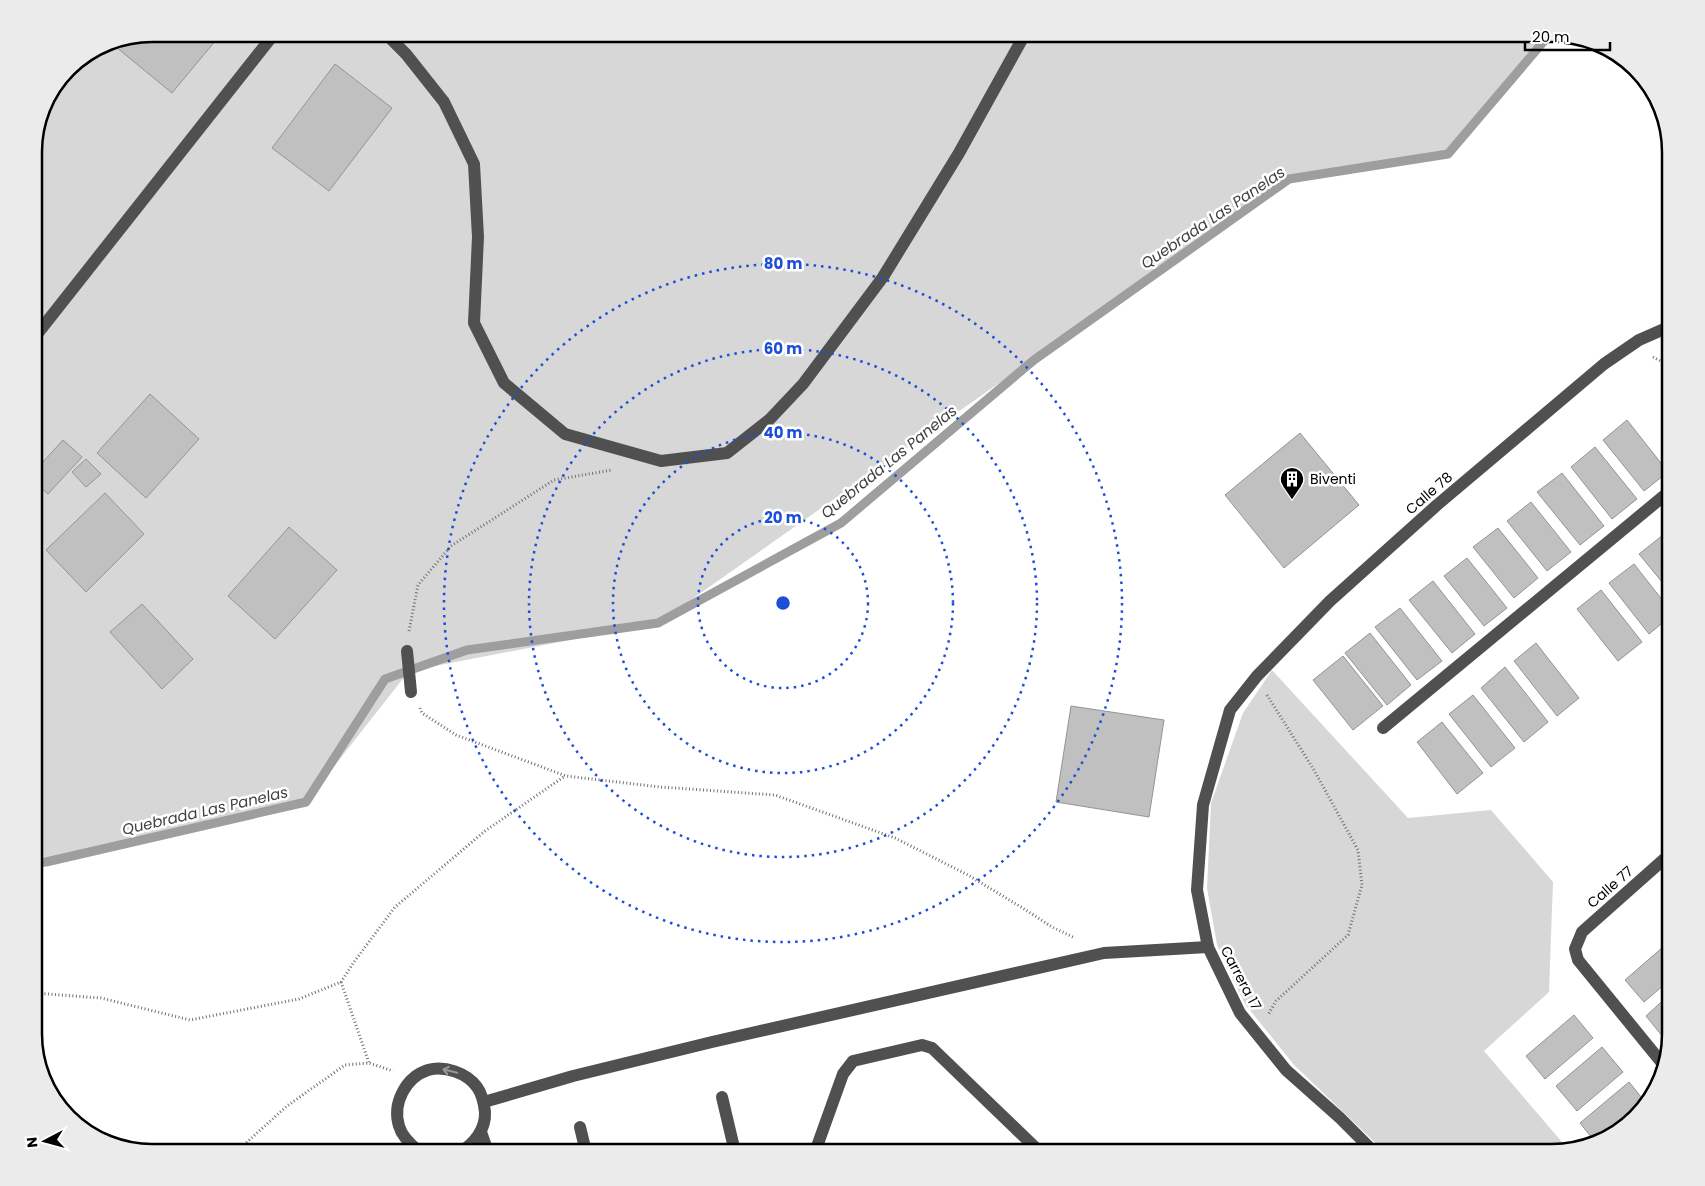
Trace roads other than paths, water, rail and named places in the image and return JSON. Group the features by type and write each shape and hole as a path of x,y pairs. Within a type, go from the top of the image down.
{"street":[{"path":"43,327 268,42"},
{"path":"394,42 406,54 444,102 474,164 478,237 474,323 504,382 565,434 661,462 727,453 769,420 803,384 883,277 959,153 1021,42"},
{"name":"Calle 78","path":"1230,710 1257,676 1330,601 1437,505 1604,364 1639,340 1662,330"},
{"path":"1383,728 1662,497"},
{"path":"407,651 411,692"},
{"name":"Carrera 17","path":"1230,710 1203,805 1198,890 1208,947 1240,1013 1286,1070 1366,1144"},
{"name":"Calle 77","path":"1659,1060 1578,960 1575,949 1582,932 1662,861"},
{"path":"484,1102 573,1076 712,1042 1104,953 1208,947"},
{"path":"818,1144 844,1074 854,1061 922,1045 932,1048 1032,1144"},
{"path":"411,1144 398,1125 397,1108 402,1091 414,1078 429,1070 446,1069 463,1075 476,1086 484,1102 485,1117 481,1132 472,1144"},
{"path":"722,1096 733,1144"},
{"path":"580,1126 584,1144"},
{"path":"481,1132 485,1144"}],"waterway":[{"name":"Quebrada Las Panelas","path":"43,862 306,802 385,679 467,650 658,623 841,523 1034,360 1289,179 1448,154 1543,42"}],"place":[{"name":"Biventi","path":"1292,500"}]}
